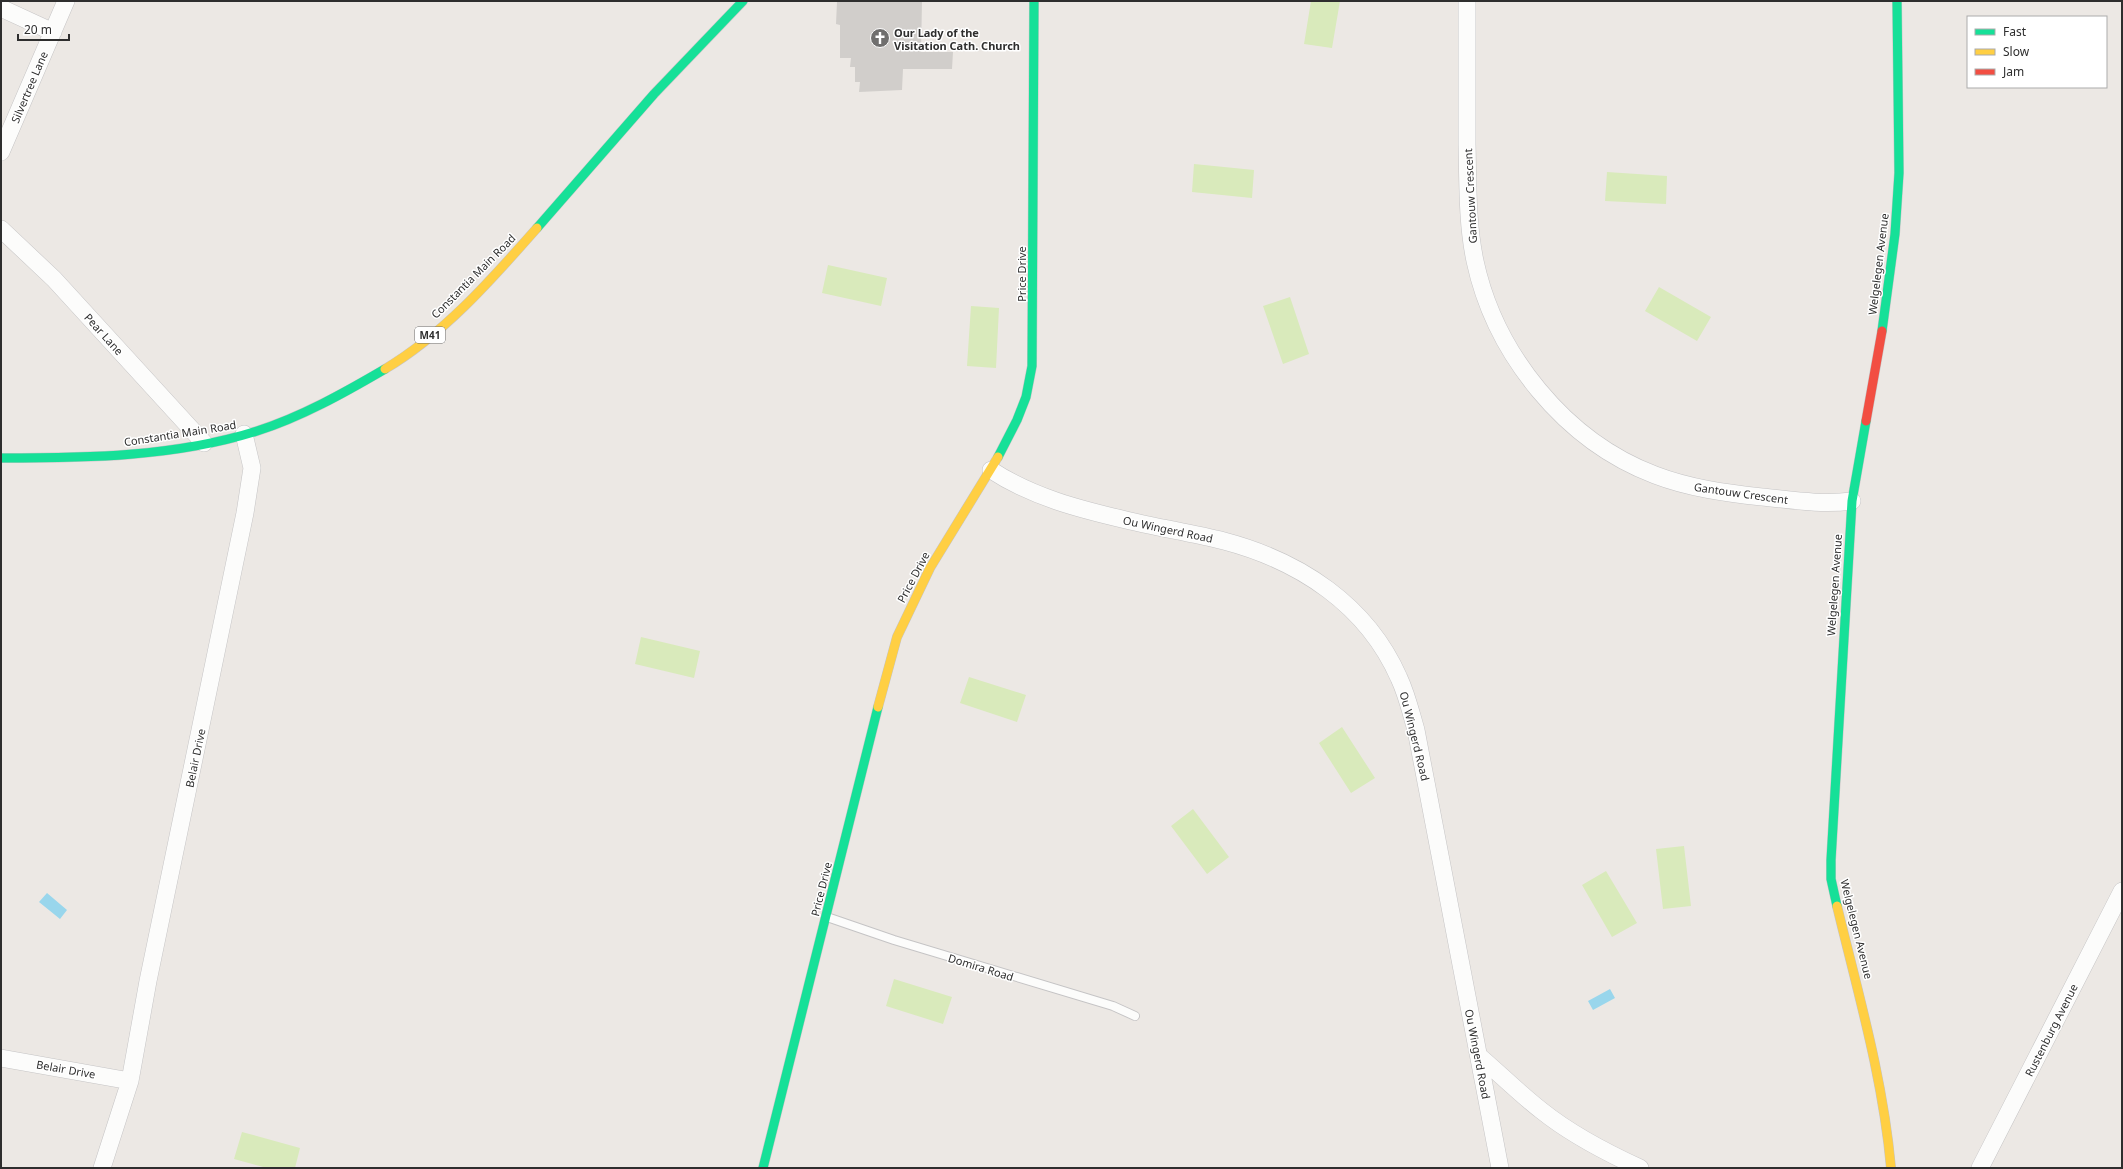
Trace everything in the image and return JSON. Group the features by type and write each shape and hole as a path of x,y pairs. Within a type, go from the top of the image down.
{"street":[{"name":"Silvertree Lane","path":"1,152 66,1"},
{"name":"Constantia Main Road","path":"1,458 69,458 129,454 204,444 244,434 314,408 404,358 499,270 637,114 708,36 743,1"},
{"name":"Price Drive","path":"763,1168 872,730 897,637 930,568 991,470 1026,397 1032,366 1034,1"},
{"name":"Gantouw Crescent","path":"1467,1 1468,183 1470,228 1475,261 1493,316 1522,368 1541,393 1562,416 1602,449 1627,463 1655,475 1683,484 1715,491 1808,502 1831,503 1852,501"},
{"name":"Welgelegen Avenue","path":"1891,1168 1890,1145 1873,1046 1831,879 1844,605 1852,501 1883,326 1895,234 1899,173 1897,1"},
{"path":"1,8 53,32"},
{"name":"Pear Lane","path":"1,229 54,279 204,444"},
{"name":"Belair Drive","path":"102,1168 130,1081 148,981 245,513 252,468 244,434"},
{"name":"Ou Wingerd Road","path":"991,470 1029,491 1066,504 1101,514 1225,542 1274,558 1314,579 1338,596 1368,626 1399,677 1416,730 1480,1056 1500,1168"},
{"name":"Rustenburg Avenue","path":"1980,1168 2122,891"},
{"path":"1480,1056 1559,1124 1600,1149 1640,1168"},
{"name":"Belair Drive","path":"1,1058 130,1081"}],"lane":[{"name":"Domira Road","path":"826,916 894,940 1113,1006 1135,1016"}],"green space":[{"path":"1311,1 1340,1 1332,48 1304,44"},
{"path":"1194,164 1254,170 1252,198 1192,192"},
{"path":"1607,172 1667,176 1666,204 1605,201"},
{"path":"828,265 887,278 881,306 822,293"},
{"path":"1659,287 1711,317 1697,341 1645,311"},
{"path":"1290,297 1309,354 1283,364 1263,306"},
{"path":"971,306 999,308 996,368 967,366"},
{"path":"641,637 700,651 694,678 635,664"},
{"path":"969,677 1026,695 1017,722 960,703"},
{"path":"1342,727 1375,778 1351,793 1319,743"},
{"path":"1193,809 1229,857 1207,874 1171,826"},
{"path":"1684,846 1691,906 1663,909 1656,849"},
{"path":"1606,871 1637,923 1612,937 1582,885"},
{"path":"894,979 952,997 943,1024 886,1006"},
{"path":"242,1132 300,1148 295,1168 267,1168 234,1159"}],"water":[{"path":"47,893 67,910 60,919 39,902"},
{"path":"1610,989 1615,998 1593,1010 1588,1001"}],"building":[{"name":"Our Lady of the Visitation Cath. Church","path":"922,1 921,52 953,52 952,69 903,69 902,90 859,92 860,82 855,82 855,67 850,67 851,58 840,58 840,25 836,24 837,2"}],"traffic: fast":[{"path":"537,228 654,94 743,1"},
{"path":"998,457 1017,420 1026,397 1032,366 1034,1"},
{"path":"1882,331 1895,234 1899,173 1897,1"},
{"path":"1,458 130,454 162,451 226,440 257,431 306,412 385,369"},
{"path":"1837,906 1831,879 1831,860 1852,501 1866,421"},
{"path":"763,1168 878,707"}],"traffic: slow":[{"path":"385,369 407,355 447,322 485,286 537,228"},
{"path":"878,707 897,637 930,568 998,457"},
{"path":"1837,906 1876,1068 1891,1168"}],"traffic: jam":[{"path":"1866,421 1882,331"}],"place":[{"name":"Our Lady of the Visitation Cath. Church","path":"880,38"}]}
